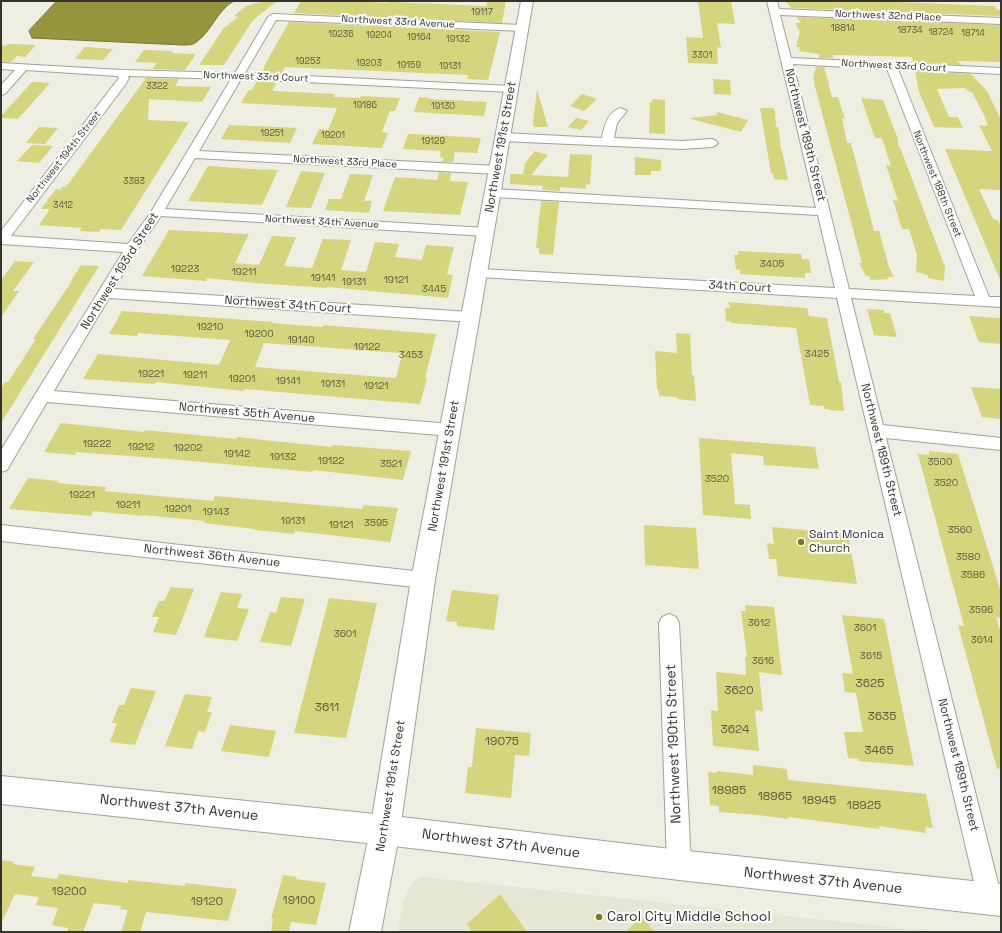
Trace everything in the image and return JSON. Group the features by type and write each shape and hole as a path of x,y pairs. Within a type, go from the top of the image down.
{"street":[{"name":"Northwest 191st Street","path":"365,932 385,830 423,580 494,193 502,137 527,1"},
{"name":"Northwest 32nd Place","path":"773,6 1001,21"},
{"name":"Northwest 189th Street","path":"773,6 844,293 876,431 996,900"},
{"name":"Northwest 33rd Avenue","path":"273,17 522,28"},
{"name":"Northwest 193rd Street","path":"1,465 132,248 157,212 273,17"},
{"name":"Northwest 33rd Court","path":"786,61 890,66 999,74"},
{"name":"Northwest 33rd Court","path":"1,66 121,73 238,76 511,88"},
{"name":"Northwest 188th Street","path":"890,66 984,301"},
{"path":"1,92 24,67"},
{"name":"Northwest 194th Street","path":"1,239 121,83 124,78 121,73"},
{"path":"607,142 611,122 621,111"},
{"path":"502,137 682,145 712,143"},
{"name":"Northwest 33rd Place","path":"192,154 498,170"},
{"path":"494,193 824,212"},
{"name":"Northwest 34th Avenue","path":"157,212 486,232"},
{"path":"1,239 132,248"},
{"name":"34th Court","path":"479,273 1001,302"},
{"name":"Northwest 34th Court","path":"105,293 471,317"},
{"name":"Northwest 35th Avenue","path":"43,396 451,430"},
{"path":"876,431 1001,444"},
{"name":"Northwest 36th Avenue","path":"1,533 423,580"},
{"name":"Northwest 190th Street","path":"669,623 679,865"},
{"name":"Northwest 37th Avenue","path":"1,790 385,830 679,865 996,900"}],"shaded area":[{"path":"57,1 234,1 223,10 201,39 191,45 32,38 29,31"},
{"name":"Carol City Middle School","path":"422,877 936,932 398,932 403,902 412,883"}],"building":[{"path":"265,1 277,1 253,20 224,65 199,65 224,28 238,17 234,16 246,6"},
{"path":"301,1 361,1 486,6 488,1 506,1 502,23 294,13"},
{"path":"698,1 731,1 735,24 717,23 721,48 717,47 718,64 688,63 686,37 703,38"},
{"path":"786,1 872,1 995,6 997,10 1001,10 1001,16 791,8"},
{"path":"797,17 1001,25 1001,62 957,61 962,65 913,62 912,57 833,55 833,58 819,58 819,54 799,51 800,47 796,47 800,32 795,23 801,23"},
{"path":"289,22 500,32 488,80 467,79 468,75 285,67 282,73 262,72"},
{"path":"8,44 36,45 25,57 17,56 11,62 1,62 1,45 6,46"},
{"path":"85,47 113,49 103,60 75,59"},
{"path":"144,50 173,51 172,53 196,54 185,70 152,69 157,63 135,62"},
{"path":"816,67 824,67 829,84 828,87 829,86 832,97 838,97 845,119 842,118 847,143 851,143 874,231 879,231 889,267 894,277 887,277 889,279 871,280 869,276 866,276 859,263 862,263 813,79"},
{"path":"915,71 971,74 987,91 1001,120 1001,190 979,189 993,219 998,220 1001,227 1001,282 945,149 992,151 979,125 988,126 985,117 972,92 969,92 965,88 937,89 949,117 958,117 963,128 934,127 919,92"},
{"path":"146,78 179,79 175,86 211,87 202,102 149,99 148,120 189,122 121,230 101,229 99,232 80,231 82,228 39,225 50,209 41,209 56,189 60,190 62,187 66,187"},
{"path":"713,79 730,80 731,95 714,94"},
{"path":"257,81 277,82 272,91 335,94 334,97 360,98 361,96 400,98 395,111 390,111 382,132 388,133 382,148 312,144 319,129 328,130 337,108 241,103 249,90 252,90"},
{"path":"32,82 50,83 18,119 1,118 1,116"},
{"path":"537,89 548,127 534,127 533,122"},
{"path":"582,94 597,99 584,111 570,106"},
{"path":"419,97 487,102 484,116 414,112"},
{"path":"861,98 883,100 898,139 898,146 900,147 945,267 944,281 928,278 928,275 916,272 917,255 909,229 902,229 893,200 898,201 886,165 891,166 882,138 875,138"},
{"path":"652,99 665,100 665,134 649,133 650,102 652,102"},
{"path":"760,108 773,108 775,111 776,127 778,127 779,131 781,150 788,180 774,179 773,174 771,173"},
{"path":"717,112 748,120 741,132 691,119 717,115"},
{"path":"576,118 589,121 581,130 568,127"},
{"path":"229,125 297,128 290,143 221,139"},
{"path":"39,127 58,128 45,144 26,143"},
{"path":"408,134 481,138 477,153 455,152 453,162 442,162 444,158 440,157 441,151 403,149"},
{"path":"32,145 53,146 39,163 17,161"},
{"path":"535,151 548,155 531,175 568,177 570,154 592,155 590,185 586,184 586,189 560,187 560,191 542,190 543,186 510,184 510,174 523,174 525,163"},
{"path":"635,157 661,160 661,171 651,171 651,175 635,175"},
{"path":"208,166 278,170 262,205 188,201"},
{"path":"301,171 325,173 311,208 286,207"},
{"path":"439,172 451,173 450,181 468,182 460,215 383,211 395,177 437,180"},
{"path":"350,174 373,175 364,201 372,201 369,213 325,210 329,199 341,199"},
{"path":"541,201 559,202 553,255 539,254 539,248 536,248"},
{"path":"169,230 249,234 235,263 259,265 272,236 296,237 284,266 312,268 323,239 351,240 341,270 366,272 375,242 399,244 395,257 422,260 426,245 454,247 447,274 453,275 448,298 207,278 206,281 142,276"},
{"path":"738,251 801,254 802,259 809,259 811,273 805,273 805,278 740,274 740,270 736,269 734,255 738,255"},
{"path":"15,261 34,262 13,291 19,291 1,317 1,280"},
{"path":"81,265 99,266 1,423 1,389 5,382 8,382 36,339 33,339"},
{"path":"728,302 807,308 809,316 827,318 839,382 841,382 844,411 829,410 824,409 824,406 810,405 796,328 731,323 726,321 725,308 730,308"},
{"path":"867,309 884,310 884,313 890,313 897,337 874,335"},
{"path":"122,311 323,327 323,325 436,334 420,404 245,389 244,391 156,382 155,384 83,379 98,354 219,365 230,340 138,333 137,336 109,334","holes":["264,343 401,353 402,355 396,378 255,367"]},
{"path":"969,316 1001,318 1001,344 979,342"},
{"path":"676,333 690,334 692,375 694,375 696,401 678,399 677,397 659,396 659,391 657,390 655,351 677,353"},
{"path":"971,387 1001,389 1001,419 982,417"},
{"path":"61,423 144,432 145,430 237,439 238,437 332,447 333,445 411,451 403,480 313,470 313,472 76,452 75,455 44,452"},
{"path":"699,438 815,447 819,469 764,465 763,456 731,453 735,504 750,505 751,519 703,515"},
{"path":"929,451 958,454 1001,592 1001,618 996,617 1001,634 1001,768 997,769 958,625 964,626 918,454 929,455"},
{"path":"28,478 58,481 57,483 106,487 104,491 213,501 215,496 362,509 364,505 398,508 390,542 295,531 294,534 255,530 204,523 205,521 143,515 93,511 91,516 9,509"},
{"path":"644,525 696,528 699,569 645,565"},
{"path":"772,527 848,534 857,584 778,576 776,559 769,559 767,543 774,544"},
{"path":"171,587 194,589 176,635 153,632 159,617 152,617 159,601 164,601"},
{"path":"452,590 499,595 494,630 457,626 457,622 446,621"},
{"path":"221,592 242,594 237,608 249,609 237,641 204,637"},
{"path":"281,597 305,599 291,646 260,642 270,612 276,613"},
{"path":"329,598 377,603 346,738 294,733"},
{"path":"745,605 774,607 782,675 759,672 763,711 755,710 759,751 713,746 711,710 718,711 716,672 746,675 745,657 747,657 741,611 746,611"},
{"path":"842,615 884,619 914,766 859,761 859,759 848,758 844,732 863,732 856,693 845,692 842,673 853,674"},
{"path":"131,688 156,691 135,745 110,742 117,723 112,723 119,705 124,705"},
{"path":"185,694 212,697 207,712 212,712 205,732 198,731 192,749 165,746"},
{"path":"230,725 276,731 269,757 221,751"},
{"path":"476,728 531,733 529,756 515,755 511,798 465,793 468,767 472,767"},
{"path":"753,765 787,769 788,780 926,794 933,828 925,827 926,833 879,826 880,829 788,817 789,819 719,812 719,806 710,805 708,772 717,773 717,771 753,775"},
{"path":"1,860 14,862 13,864 35,867 31,876 57,879 59,874 128,883 128,880 185,886 185,883 237,889 228,921 146,912 140,932 121,932 128,910 120,909 121,906 94,903 83,932 67,932 68,928 52,925 58,908 36,905 39,897 15,894 1,924"},
{"path":"283,875 297,877 296,879 326,883 316,925 291,922 289,932 271,932 273,919 271,919"},
{"path":"500,894 527,932 472,932 467,924"},
{"path":"642,916 654,932 626,932"}],"place":[{"name":"Saint Monica Church","path":"801,542"},
{"name":"Carol City Middle School","path":"599,917"}]}
